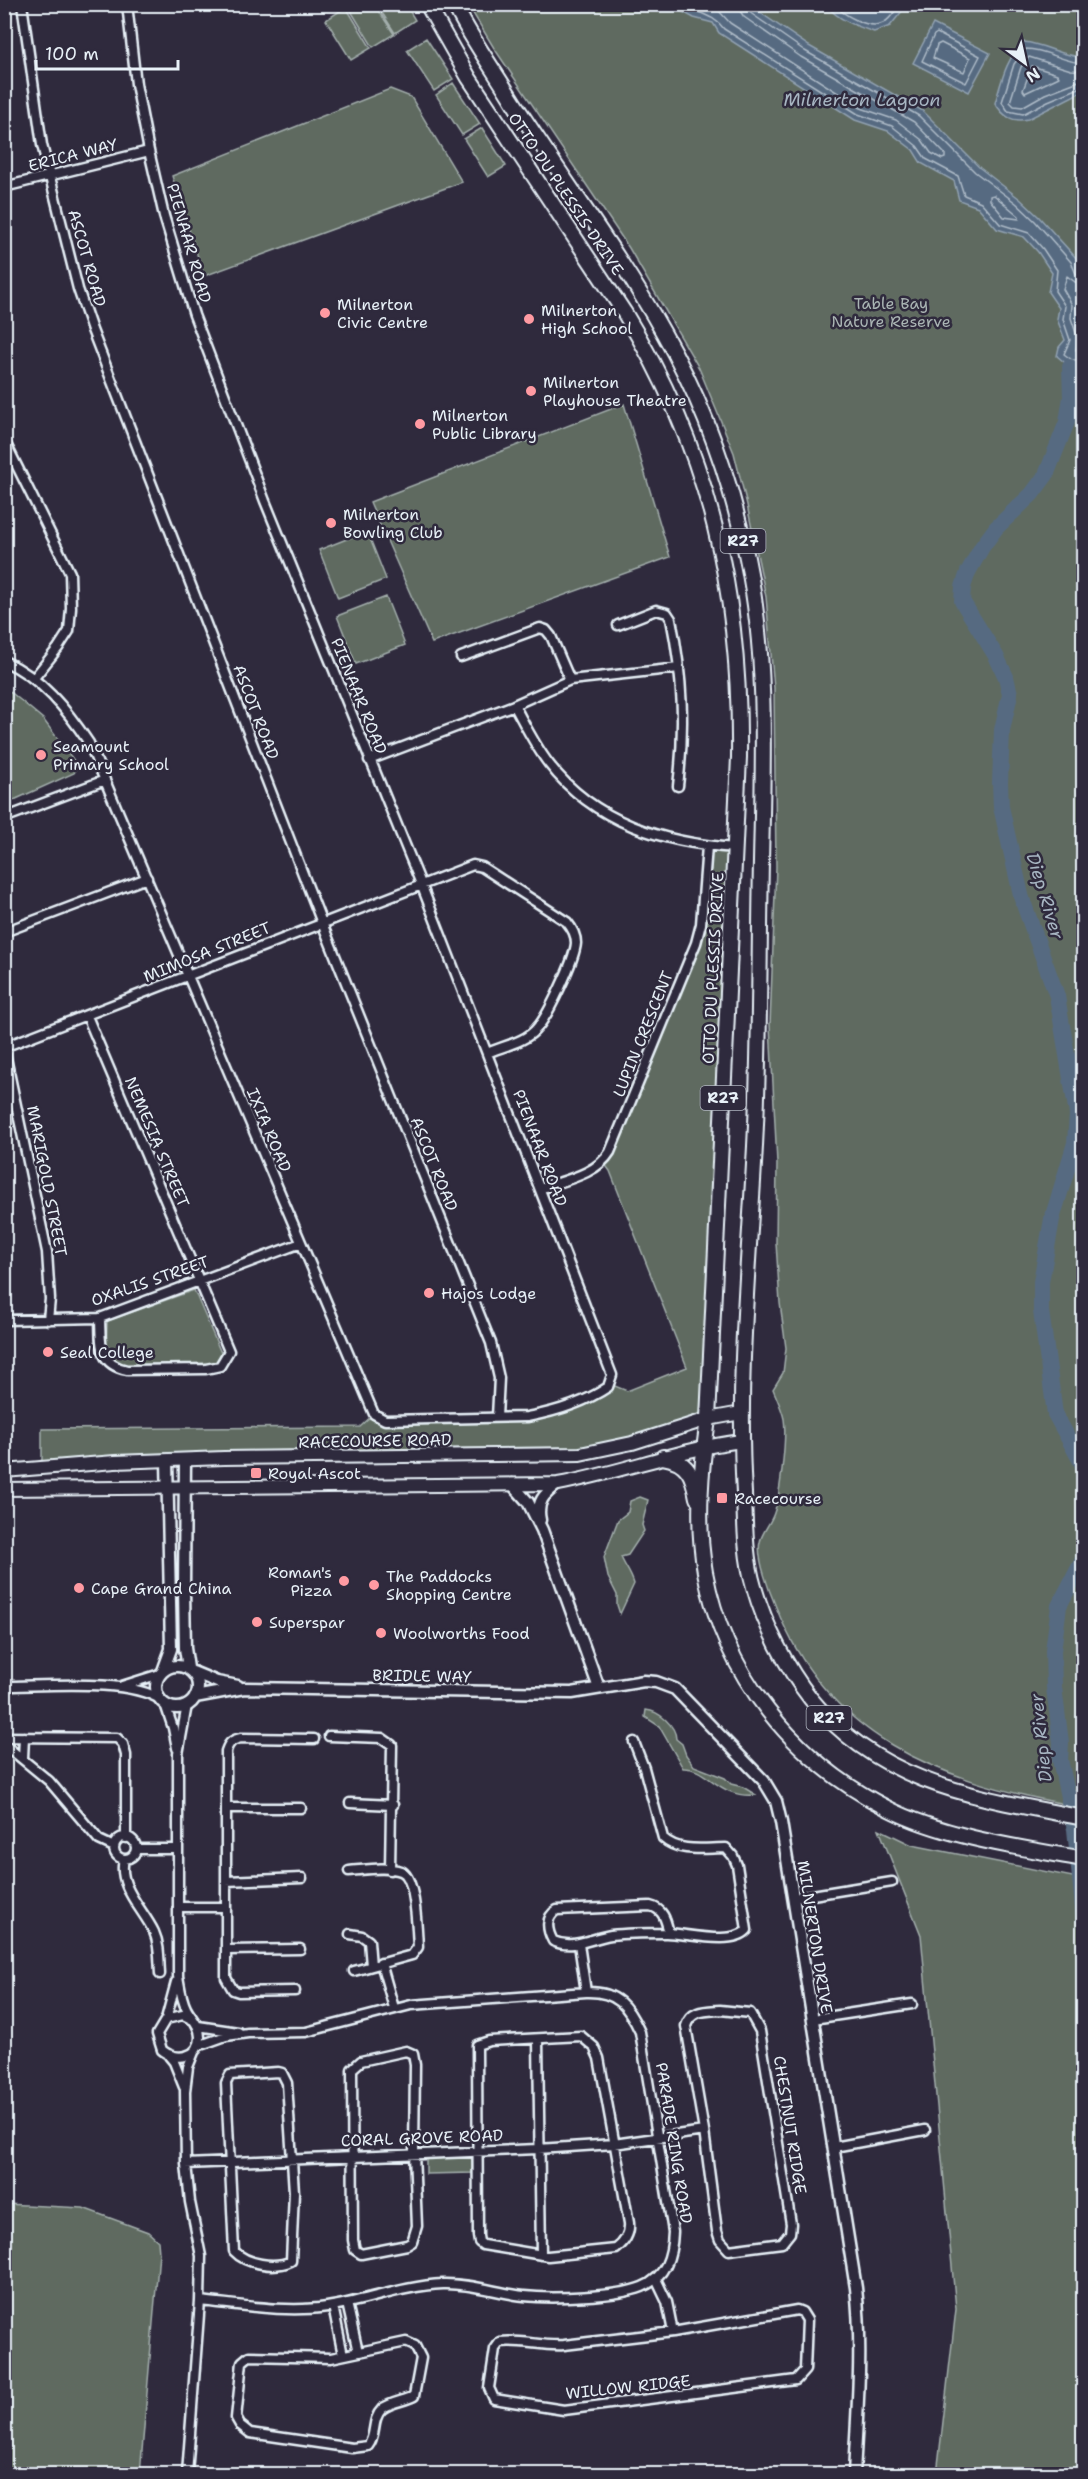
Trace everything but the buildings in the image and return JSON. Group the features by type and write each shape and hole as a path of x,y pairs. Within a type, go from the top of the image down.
{"main road":[{"name":"OTTO DU PLESSIS DRIVE","path":"427,4 470,78 634,328 665,386 699,468 725,566 736,647 740,712 708,1419 700,1509 702,1551 712,1602 730,1647 746,1678 776,1721 829,1774 888,1809 933,1826 1018,1847 1083,1859"},
{"name":"OTTO DU PLESSIS DRIVE","path":"454,4 486,61 634,284 667,339 697,399 721,462 746,554 759,631 763,706 756,1127 745,1283 741,1413 748,1560 754,1587 769,1628 791,1670 811,1699 840,1730 874,1755 908,1774 945,1789 1083,1818"},
{"name":"RACECOURSE ROAD","path":"4,1471 167,1460 580,1454 632,1443 708,1419 741,1413"},
{"path":"4,1490 558,1484 605,1474 704,1446 741,1441"},
{"path":"663,1458 680,1461 686,1467 696,1489 700,1509"}],"street":[{"name":"ASCOT ROAD","path":"22,4 36,108 49,176 78,289 322,922 491,1343 499,1378 497,1417"},
{"name":"PIENAAR ROAD","path":"127,4 138,95 149,151 164,216 194,315 487,1053 612,1375 610,1384"},
{"name":"ERICA WAY","path":"4,187 149,151"},
{"path":"4,440 70,573 69,631 34,678"},
{"path":"618,625 656,610 667,613 671,619 682,692 683,723 678,786"},
{"path":"461,657 540,628 546,630 551,636 570,680"},
{"name":"IXIA ROAD","path":"4,661 34,678 66,710 89,743 377,1417 386,1420 514,1418 544,1414 601,1392 610,1384"},
{"path":"369,760 514,705 570,680 679,668"},
{"path":"514,705 550,764 570,788 599,810 634,829 665,839 735,848"},
{"path":"4,818 105,780"},
{"name":"LUPIN CRESCENT","path":"540,1190 594,1169 604,1163 610,1152 696,943 701,924 707,846"},
{"name":"MIMOSA STREET","path":"4,1047 467,866 482,867 567,922 575,936 573,956 549,1009 537,1029 526,1037 487,1053"},
{"path":"4,932 147,878"},
{"name":"NEMESIA STREET","path":"87,1016 229,1352 220,1366 206,1370 118,1368 102,1352 100,1318"},
{"name":"MARIGOLD STREET","path":"4,1047 47,1252 50,1299 48,1320"},
{"name":"OXALIS STREET","path":"4,1320 100,1318 301,1243"},
{"path":"167,1460 171,1649 156,1687 173,1728 178,1754 178,1976 183,2000 196,2023 200,2036 188,2067 185,2091 186,2164 190,2202 201,2256 200,2301 187,2475"},
{"path":"178,1754 191,1701 198,1684 190,1670 185,1648 185,1460"},
{"path":"512,1484 528,1502 542,1530 599,1688"},
{"path":"542,1530 539,1505 542,1497 558,1484"},
{"path":"118,1686 175,1666 190,1670"},
{"name":"BRIDLE WAY","path":"190,1670 217,1682 244,1688 564,1693 599,1688"},
{"name":"MILNERTON DRIVE","path":"599,1688 644,1681 656,1682 675,1689 765,1782 776,1800 794,1899 859,2309 854,2475"},
{"path":"4,1686 118,1686 147,1693 176,1708 191,1701"},
{"name":"BRIDLE WAY","path":"191,1701 244,1688"},
{"path":"329,1736 382,1738 389,1741 394,1752 390,1870"},
{"path":"4,1737 117,1738 123,1744 126,1755 126,1838"},
{"path":"23,1758 24,1737"},
{"path":"295,1991 239,1992 233,1990 226,1978 226,1751 233,1740 241,1738 314,1739"},
{"path":"634,1742 644,1768 663,1838 670,1845 678,1848 726,1848 729,1851 737,1865 748,1925 744,1933 729,1937 669,1933 609,1936 579,1944 561,1944 553,1941 549,1932 548,1920 551,1913 567,1909 650,1906 662,1913 669,1933"},
{"path":"4,1744 49,1781 95,1836 105,1844 114,1847"},
{"path":"350,1803 393,1804"},
{"path":"226,1808 301,1808"},
{"path":"126,1838 133,1841 136,1849 133,1856 124,1859 117,1856 114,1847 118,1840 126,1838"},
{"path":"136,1849 177,1849"},
{"path":"124,1859 123,1879 155,1933 159,1944 160,1974"},
{"path":"349,1871 401,1871 410,1880 418,1947 412,1955 354,1971"},
{"path":"226,1881 302,1878"},
{"path":"794,1899 891,1882"},
{"path":"177,1907 226,1907"},
{"path":"350,1934 362,1935 369,1941 371,1966"},
{"path":"579,1944 586,1992"},
{"path":"226,1950 300,1949"},
{"path":"381,1963 394,2008"},
{"path":"178,1976 174,1997 166,2019 159,2028 157,2040 174,2062 185,2091"},
{"name":"PARADE RING ROAD","path":"196,2048 226,2036 248,2033 306,2032 394,2008 432,2003 586,1992 599,1992 611,1996 628,2009 640,2032 674,2232 672,2253 656,2279"},
{"path":"813,2019 912,2004"},
{"name":"CHESTNUT RIDGE","path":"720,2010 750,2013 760,2031 791,2224 787,2239 782,2243 729,2250 724,2246 717,2231 704,2131 686,2026 688,2018 692,2014 720,2010"},
{"path":"166,2019 177,2014 196,2023"},
{"name":"PARADE RING ROAD","path":"196,2023 248,2033"},
{"path":"581,2036 594,2047 599,2058 629,2223 623,2243 616,2248 541,2255 483,2245 479,2242 477,2045 489,2041 538,2039 581,2036"},
{"path":"538,2039 541,2255"},
{"path":"167,2054 184,2057 196,2048"},
{"path":"406,2050 413,2054 415,2065 414,2153 417,2226 412,2242 361,2254 355,2250 353,2240 352,2155 352,2069 361,2061 406,2050"},
{"path":"282,2073 287,2083 291,2158 294,2192 293,2257 291,2261 285,2264 258,2263 239,2256 234,2251 227,2078 237,2074 282,2073"},
{"path":"834,2147 925,2130"},
{"path":"659,2138 704,2131"},
{"name":"CORAL GROVE ROAD","path":"186,2164 352,2155 538,2149 614,2144 659,2138"},
{"path":"200,2301 289,2308 333,2306 410,2288 445,2284 545,2297 579,2296 632,2290 656,2279 662,2288 673,2332"},
{"path":"347,2303 358,2352"},
{"path":"333,2306 343,2355"},
{"name":"WILLOW RIDGE","path":"797,2310 802,2312 807,2320 805,2370 796,2380 768,2385 564,2410 494,2399 490,2394 495,2349 500,2343 509,2341 557,2346 673,2332 797,2310"},
{"path":"405,2342 416,2346 421,2358 414,2396 383,2408 377,2416 373,2437 368,2446 352,2448 250,2433 240,2425 236,2418 241,2369 246,2357 267,2355 331,2358 343,2355 405,2342"}],"green space":[{"path":"349,5 375,5 394,34 373,47"},
{"path":"377,5 406,5 415,20 395,33"},
{"name":"Table Bay Nature Reserve","path":"468,5 1083,5 1083,1800 1077,1791 1060,1788 1065,1804 1018,1794 973,1781 931,1765 892,1745 857,1720 825,1690 798,1652 767,1584 759,1549 761,1538 774,1513 781,1481 785,1439 784,1419 773,1389 783,1373 786,1348 776,1243 777,1163 770,1025 776,867 774,688 766,597 734,453 699,368 629,248 494,48"},
{"path":"346,7 371,48 351,60 326,20"},
{"path":"426,38 453,79 434,91 407,50"},
{"path":"453,83 480,124 462,135 436,95"},
{"path":"390,89 411,97 462,182 204,276 172,176"},
{"path":"482,128 506,166 488,177 464,139"},
{"path":"624,404 670,557 432,643 370,502"},
{"path":"367,531 386,579 338,598 319,550"},
{"path":"386,597 405,645 356,664 337,616"},
{"name":"Seamount Primary School","path":"7,689 43,719 78,766 74,773 5,804 4,691"},
{"path":"707,846 735,848 708,1419 601,1450 16,1471 42,1460 42,1429 360,1427 374,1414 377,1417 544,1414 610,1384 627,1391 687,1367 610,1171 604,1163 696,943"},
{"path":"194,1290 221,1353 215,1363 122,1366 106,1353 107,1321"},
{"path":"640,1497 648,1500 642,1525 644,1531 628,1555 621,1557 634,1584 620,1614 617,1595 608,1577 604,1557 618,1520 628,1512 630,1501"},
{"path":"646,1710 656,1713 670,1724 676,1739 682,1744 694,1766 725,1778 731,1784 743,1787 756,1795 732,1792 700,1772 683,1768 659,1726 645,1717"},
{"path":"879,1829 912,1845 1083,1879 1083,2474 937,2474 956,2309 921,1935"},
{"path":"473,2157 474,2173 426,2174 426,2158"},
{"path":"5,2204 83,2208 148,2232 158,2241 159,2253 140,2474 5,2474"}],"water":[{"name":"Milnerton Lagoon","path":"670,5 749,5 809,46 923,111 980,168 1039,217 1077,259 1084,278 1083,365 1070,367 1057,356 1059,347 1065,340 1057,319 1059,308 1048,292 1052,273 1038,252 1024,237 997,229 978,207 959,200 954,181 921,163 913,150 888,131 855,120 719,33 713,23 694,18"},
{"path":"826,5 907,5 890,26 874,32 842,19"},
{"path":"933,24 990,53 969,92 913,63"},
{"path":"1024,42 1083,57 1083,91 1028,119 1017,120 1001,112 995,103 1009,62"}],"waterway":[{"name":"Diep River","path":"1070,367 1071,397 1067,422 1046,475 1032,494 996,528 982,547 968,572 963,587 962,601 996,656 1006,677 1010,694 1002,730 1001,807 1022,899 1057,996 1077,1114 1075,1143 1052,1219 1041,1282 1041,1311 1055,1414 1084,1467"},
{"name":"Diep River","path":"1084,1558 1059,1606 1053,1651 1054,1687 1061,1743 1060,1760 1075,1829 1084,1918"}],"place":[{"name":"Milnerton Civic Centre","path":"325,313"},
{"name":"Milnerton High School","path":"529,319"},
{"name":"Milnerton Playhouse Theatre","path":"531,391"},
{"name":"Milnerton Public Library","path":"420,424"},
{"name":"Milnerton Bowling Club","path":"331,523"},
{"name":"Seamount Primary School","path":"41,755"},
{"name":"Hajos Lodge","path":"429,1293"},
{"name":"Seal College","path":"48,1352"},
{"name":"Royal Ascot","path":"256,1473"},
{"name":"Racecourse","path":"722,1498"},
{"name":"Roman's Pizza","path":"344,1581"},
{"name":"The Paddocks Shopping Centre","path":"374,1585"},
{"name":"Cape Grand China","path":"79,1588"},
{"name":"Superspar","path":"257,1622"},
{"name":"Woolworths Food","path":"381,1633"}]}
